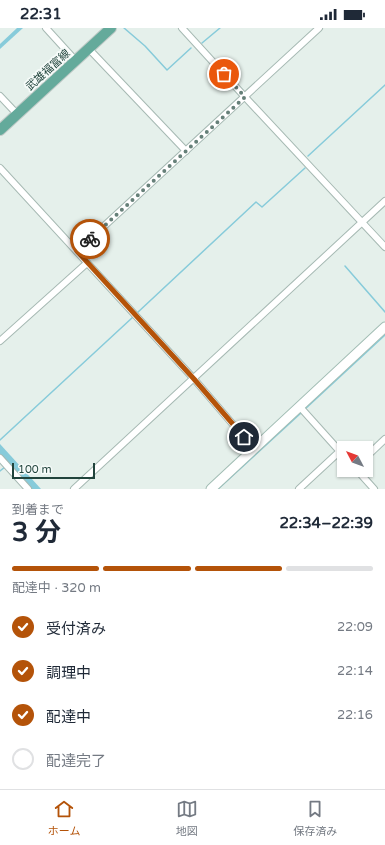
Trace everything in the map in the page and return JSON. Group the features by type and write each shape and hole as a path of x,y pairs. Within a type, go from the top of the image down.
{"main road":[{"name":"武雄福富線","path":"0,130 111,28"}],"street":[{"path":"46,28 76,61"},
{"path":"182,28 385,247"},
{"path":"77,251 319,28"},
{"path":"89,49 186,151"},
{"path":"0,96 17,114"},
{"path":"0,168 194,379 254,449"},
{"path":"74,489 385,201"},
{"path":"0,341 87,263"},
{"path":"211,489 254,449 302,409 385,327"},
{"path":"302,409 337,448"},
{"path":"373,450 385,439"},
{"path":"300,489 337,457"},
{"path":"3,463 28,489"},
{"path":"363,477 374,489"}],"water":[{"path":"17,28 23,28 0,49 0,44"},
{"path":"0,444 41,489 31,489 0,454"}],"waterway":[{"path":"124,28 145,46 167,70 191,48"},
{"path":"202,43 220,28"},
{"path":"308,156 385,85"},
{"path":"137,313 256,202 262,207 305,168"},
{"path":"345,266 385,312"},
{"path":"0,440 133,317"},
{"path":"304,410 385,335"},
{"path":"218,489 301,413"},
{"path":"0,471 5,467"}],"way so far":[{"path":"90,239 245,97 224,74"}],"route":[{"path":"90,239 77,251 194,379 244,437"}]}
